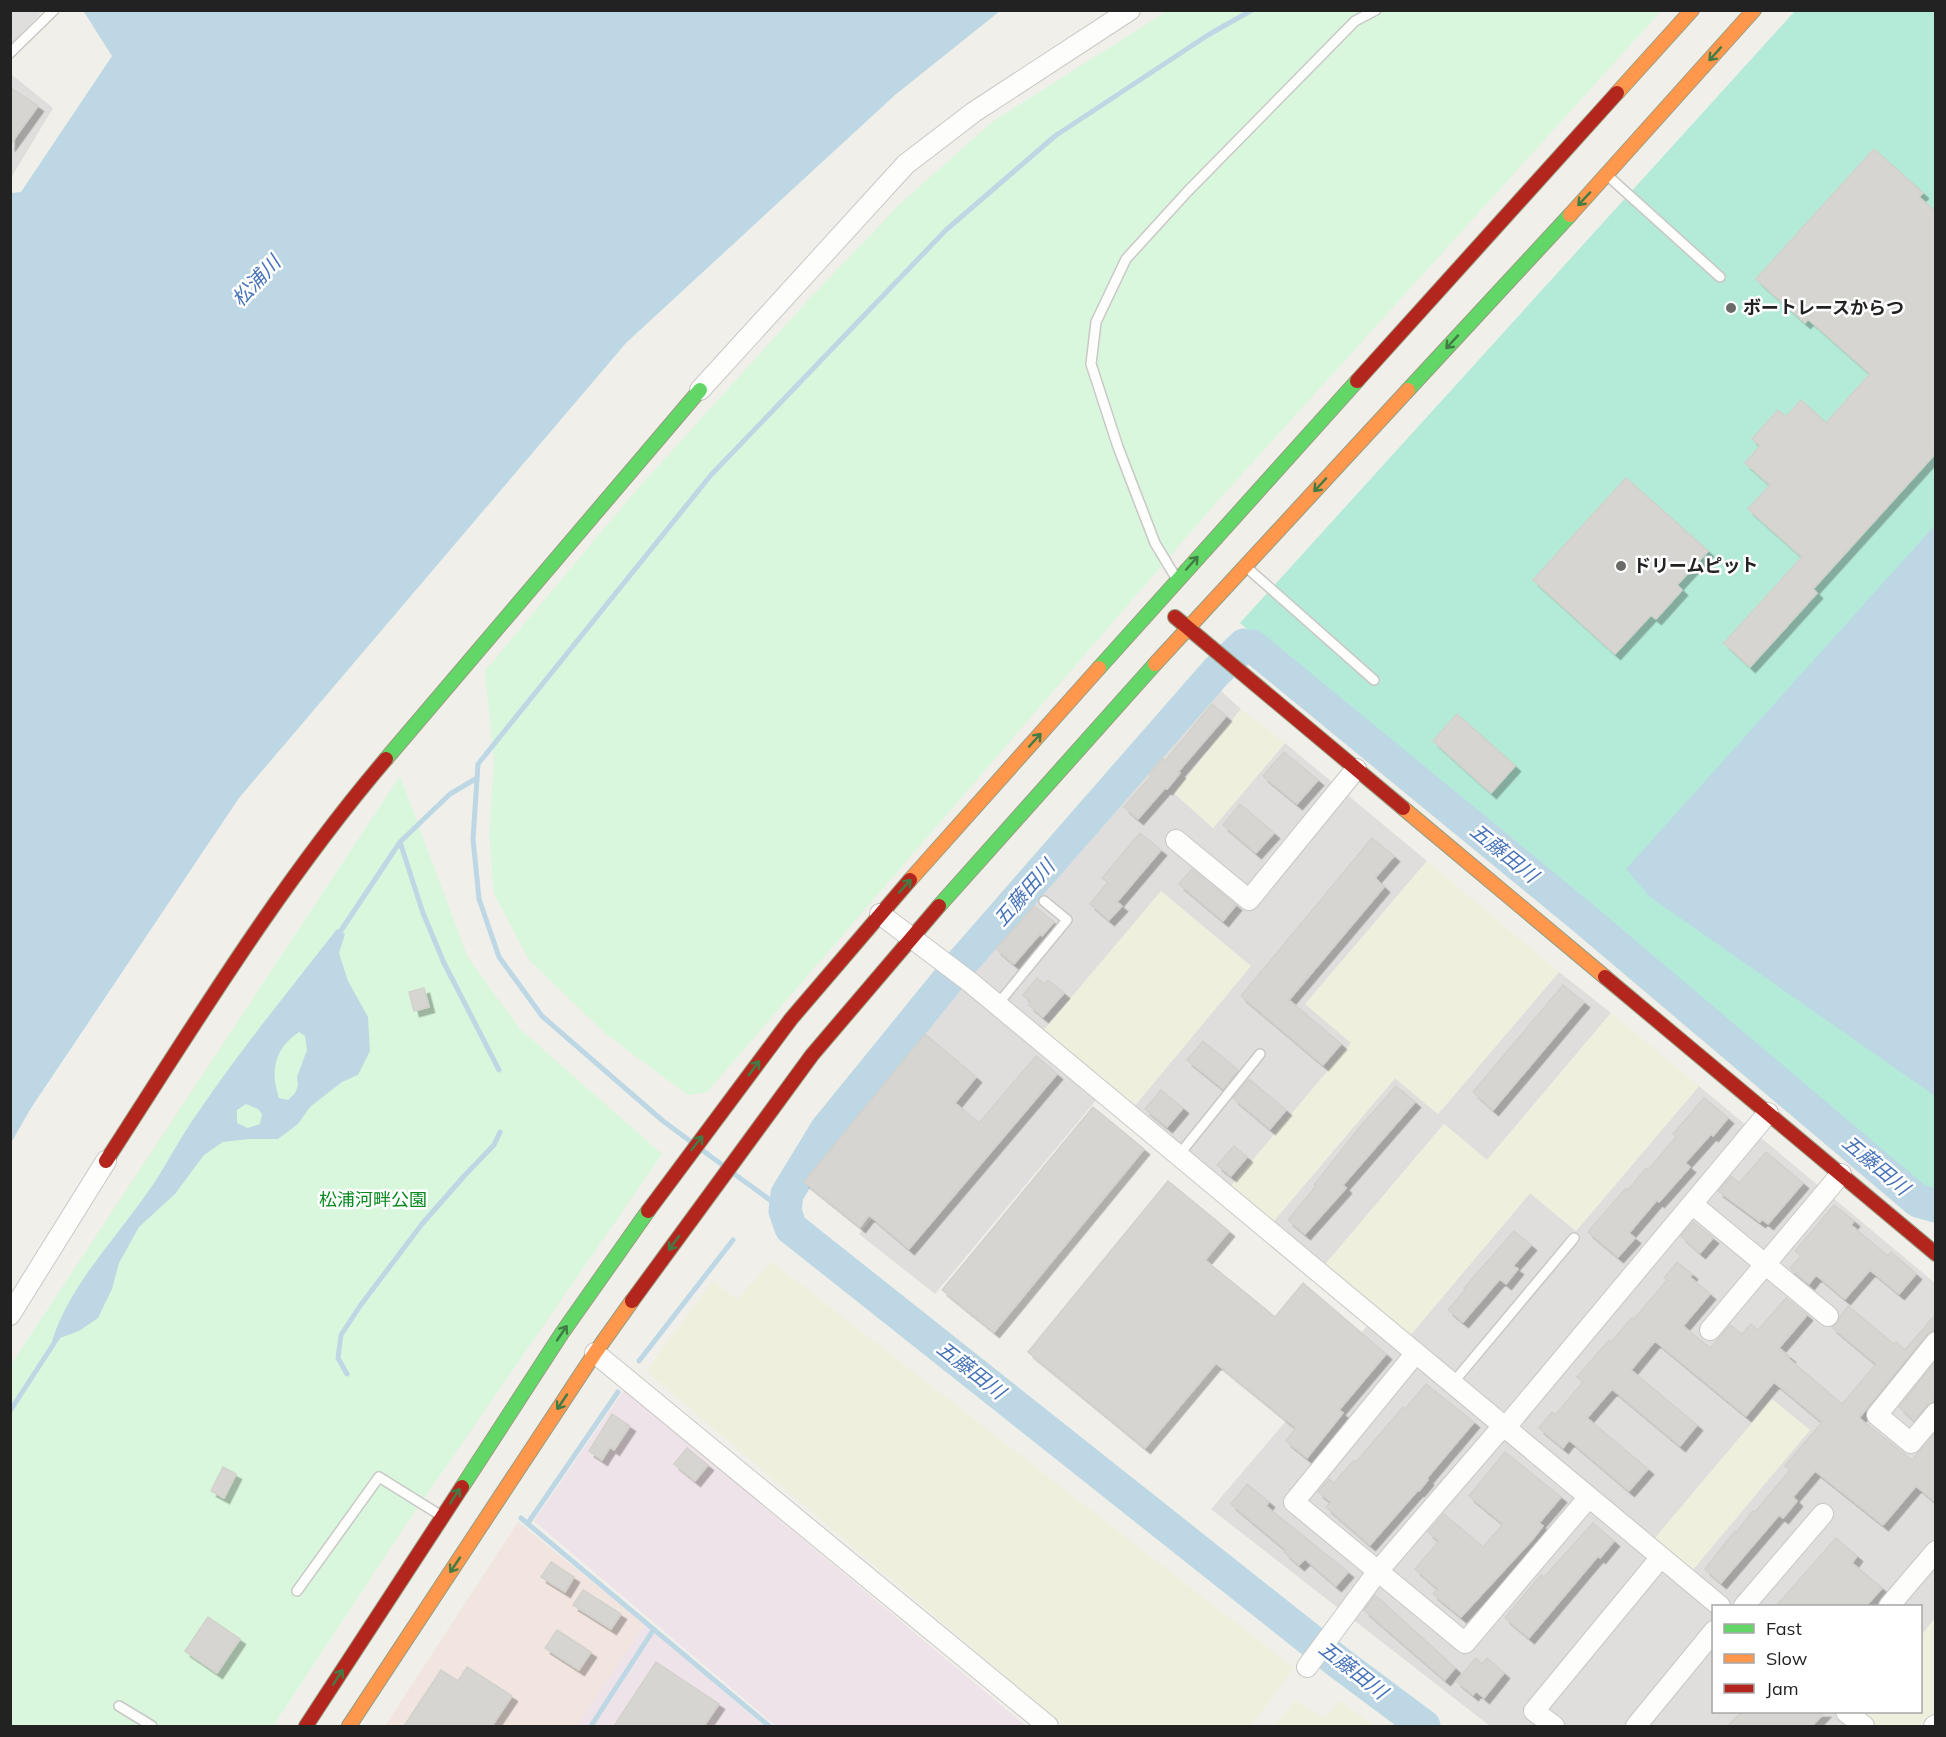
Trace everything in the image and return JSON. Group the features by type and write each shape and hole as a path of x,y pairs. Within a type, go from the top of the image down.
{"street":[{"path":"10,1315 106,1161 256,931 363,786 700,390 906,164 974,112 1130,10"},
{"path":"306,1726 561,1333 676,1171 792,1019 880,914 1177,580 1692,10"},
{"path":"349,1726 595,1353 812,1055 911,938 1188,627 1607,175 1754,10"},
{"path":"1158,602 1935,1254"},
{"path":"1176,840 1249,900 1356,769"},
{"path":"880,914 970,982 1719,1605"},
{"path":"1307,1667 1378,1571 1496,1434 1505,1428 1768,1113"},
{"path":"1710,1330 1841,1174"},
{"path":"1692,1204 1828,1316"},
{"path":"1935,1342 1877,1415 1911,1443 1935,1413"},
{"path":"595,1353 1048,1726"},
{"path":"1416,1354 1294,1502 1465,1643 1589,1497"},
{"path":"1745,1605 1823,1514"},
{"path":"1890,1605 1935,1551"},
{"path":"1554,1726 1534,1711 1661,1557"},
{"path":"1635,1726 1712,1633"}],"lane":[{"path":"10,53 54,10"},
{"path":"1177,580 1155,543 1118,447 1091,364 1096,322 1126,259 1188,191 1355,21 1376,10"},
{"path":"1607,175 1720,278"},
{"path":"1245,566 1374,680"},
{"path":"997,1005 1067,920 1044,901"},
{"path":"1178,1156 1260,1054"},
{"path":"1452,1384 1574,1238"},
{"path":"297,1591 379,1477 442,1516"},
{"path":"119,1706 152,1726"}],"shaded area":[{"path":"10,11 43,11 11,45"},
{"path":"11,74 53,108 11,178"},
{"path":"1220,690 1241,709 1174,793 1213,828 1285,743 1427,861 1306,1004 1352,1043 1230,1187 1273,1222 1395,1078 1438,1114 1559,972 1611,1013 1487,1160 1444,1124 1323,1267 1107,1087 935,1294 859,1234 923,1158 860,1105 955,987"},
{"path":"1699,1086 1935,1283 1935,1618 1922,1635 1922,1605 1712,1605 1712,1713 1860,1713 1877,1726 1490,1726 1211,1509 1378,1313 1408,1338 1530,1193 1576,1231"},
{"path":"624,1390 1026,1726 776,1726 534,1521"},
{"path":"518,1522 645,1624 577,1726 385,1726"},
{"path":"645,1624 764,1726 577,1726"}],"green space":[{"path":"1167,11 1661,11 1215,504 707,1092 688,1095 607,1035 529,960 494,894 489,834 494,763 485,671 633,494 810,298 900,204 992,122"},
{"name":"ボートレースからつ","path":"1795,11 1935,11 1935,1194 1927,1193 1240,623"},
{"path":"1241,709 1285,743 1213,828 1174,793"},
{"name":"松浦河畔公園","path":"400,776 468,958 520,1029 662,1154 411,1517 273,1726 11,1726 10,1366"},
{"path":"1427,861 1559,972 1438,1114 1395,1078 1272,1223 1230,1187 1351,1043 1305,1004"},
{"path":"1161,891 1251,966 1133,1108 1042,1032"},
{"path":"1611,1013 1699,1086 1576,1231 1530,1193 1408,1338 1323,1267 1444,1124 1487,1160"},
{"path":"772,1262 1294,1668 1251,1726 1064,1726 646,1371 713,1281 737,1299"},
{"path":"1772,1399 1810,1430 1692,1571 1654,1539"},
{"path":"1935,1618 1935,1712 1920,1726 1877,1726 1860,1713 1922,1713 1922,1635"},
{"path":"1295,1700 1324,1718 1340,1701 1375,1726 1275,1726"}],"water":[{"name":"松浦川","path":"86,10 1000,11 895,95 626,343 239,798 31,1108 11,1143 11,193 21,192 112,56 84,12"},
{"path":"1935,525 1935,1096 1650,897 1626,869"},
{"path":"337,929 345,934 339,953 348,981 368,1017 370,1051 358,1075 342,1082 310,1107 298,1124 278,1139 223,1142 204,1155 175,1194 139,1227 119,1263 112,1289 98,1318 79,1331 52,1341 69,1301 152,1186 215,1088","holes":["299,1032 305,1036 307,1050 297,1077 298,1086 288,1100 279,1098 275,1079 276,1061 284,1046","246,1104 258,1109 262,1114 260,1124 248,1128 237,1123 237,1110"]}],"building":[{"path":"10,87 38,106 10,145"},
{"name":"ボートレースからつ","path":"1874,149 1923,193 1919,197 1935,211 1935,454 1813,589 1817,593 1750,667 1724,643 1802,557 1748,509 1770,485 1745,463 1760,446 1752,439 1778,410 1786,417 1801,400 1826,423 1870,374 1808,319 1805,323 1756,279"},
{"name":"ドリームピット","path":"1626,478 1708,551 1677,585 1682,590 1656,619 1651,615 1615,654 1533,580"},
{"path":"1212,704 1226,716 1178,772 1180,773 1167,789 1165,788 1138,819 1124,807 1151,776 1149,774 1162,758 1165,761"},
{"path":"1457,714 1515,766 1491,793 1433,741"},
{"path":"1284,752 1318,780 1297,804 1263,776"},
{"path":"1240,804 1274,833 1256,853 1223,825"},
{"path":"1140,833 1161,850 1117,902 1122,906 1109,920 1090,904 1108,882 1102,878"},
{"path":"1372,838 1394,856 1375,878 1384,887 1289,1000 1341,1044 1323,1065 1241,996"},
{"path":"1192,869 1236,905 1223,921 1179,884"},
{"path":"1034,906 1054,922 1042,936 1040,934 1014,964 996,949"},
{"path":"1037,978 1044,984 1048,980 1064,993 1043,1017 1029,1005 1031,1002 1023,995"},
{"path":"1563,985 1584,1002 1493,1110 1473,1092"},
{"path":"424,988 429,1007 414,1011 409,992"},
{"path":"925,1034 976,1077 955,1103 979,1123 1036,1056 1057,1074 909,1249 869,1215 860,1227 804,1182"},
{"path":"1203,1041 1238,1070 1223,1089 1187,1060"},
{"path":"1249,1079 1286,1110 1270,1129 1233,1098"},
{"path":"1396,1086 1415,1102 1343,1185 1346,1188 1305,1234 1288,1220 1359,1128"},
{"path":"1161,1090 1183,1108 1167,1127 1145,1109"},
{"path":"1704,1098 1728,1118 1685,1163 1690,1167 1659,1202 1657,1200 1629,1233 1635,1238 1618,1257 1588,1232 1626,1188 1628,1190 1646,1168 1648,1170 1676,1137 1673,1134"},
{"path":"1093,1107 1144,1149 994,1332 942,1290"},
{"path":"1234,1146 1247,1157 1231,1176 1217,1165"},
{"path":"1766,1152 1803,1183 1768,1224 1762,1219 1760,1222 1718,1191 1731,1176 1739,1183"},
{"path":"1168,1181 1229,1231 1205,1260 1275,1317 1303,1283 1386,1354 1339,1410 1343,1413 1307,1458 1286,1441 1296,1428 1216,1363 1145,1448 1028,1352"},
{"path":"1834,1205 1854,1221 1851,1225 1888,1256 1891,1252 1916,1274 1899,1294 1870,1270 1845,1299 1816,1275 1809,1284 1790,1268 1801,1256 1795,1251"},
{"path":"1693,1222 1713,1238 1700,1253 1681,1236"},
{"path":"1514,1231 1531,1245 1513,1266 1518,1269 1506,1284 1500,1279 1463,1322 1448,1310 1465,1290 1464,1288"},
{"path":"1677,1262 1692,1274 1690,1277 1710,1294 1683,1326 1710,1348 1730,1325 1742,1334 1751,1324 1758,1330 1786,1298 1807,1315 1779,1348 1842,1404 1876,1364 1832,1327 1838,1323 1840,1316 1848,1306 1894,1344 1896,1342 1905,1350 1935,1315 1935,1330 1927,1334 1859,1418 1912,1460 1935,1433 1935,1502 1916,1486 1883,1525 1815,1471 1793,1497 1797,1501 1783,1518 1779,1515 1721,1583 1705,1569 1735,1531 1753,1511 1755,1512 1790,1470 1785,1466 1822,1422 1774,1382 1746,1416 1655,1341 1631,1370 1697,1425 1680,1446 1612,1389 1587,1418 1648,1469 1629,1491 1569,1440 1563,1448 1539,1428 1552,1412 1555,1415 1583,1382 1577,1377 1609,1340 1611,1342 1632,1318 1634,1319 1667,1280 1664,1278"},
{"path":"1935,1362 1935,1400 1927,1405 1914,1421 1899,1407"},
{"path":"1426,1384 1474,1422 1427,1478 1428,1480 1419,1491 1370,1545 1326,1507 1331,1502 1318,1492 1329,1479 1334,1483 1354,1460 1356,1462"},
{"path":"612,1414 630,1426 614,1450 610,1447 602,1460 589,1451"},
{"path":"687,1448 708,1465 695,1481 674,1464"},
{"path":"1505,1452 1561,1497 1539,1523 1543,1526 1532,1540 1461,1617 1433,1594 1438,1589 1415,1569 1439,1541 1428,1532 1444,1514 1483,1547 1503,1524 1469,1496"},
{"path":"223,1467 236,1474 224,1498 211,1491"},
{"path":"1247,1484 1269,1502 1266,1506 1348,1572 1336,1586 1305,1559 1299,1565 1284,1552 1286,1550 1231,1504"},
{"path":"1593,1523 1614,1541 1600,1558 1598,1556 1529,1638 1505,1618 1541,1575 1544,1577"},
{"path":"1836,1538 1857,1556 1852,1563 1882,1588 1867,1605 1777,1605"},
{"path":"551,1562 574,1577 565,1592 541,1577"},
{"path":"583,1590 621,1614 611,1629 573,1605"},
{"path":"1375,1595 1455,1668 1445,1680 1364,1610"},
{"path":"208,1617 240,1639 217,1673 185,1651"},
{"path":"557,1630 591,1652 579,1670 545,1648"},
{"path":"1476,1658 1482,1664 1487,1658 1504,1673 1484,1698 1476,1691 1473,1695 1456,1681"},
{"path":"656,1662 719,1704 704,1726 614,1726"},
{"path":"467,1667 512,1696 492,1726 404,1726 441,1670 458,1681"},
{"path":"1740,1713 1824,1713 1812,1726 1728,1726"}],"waterway":[{"path":"690,1141 663,1121 542,1016 499,957 479,899 473,839 478,764 711,475 946,230 1055,136 1208,35 1252,10"},
{"name":"五藤田川","path":"1424,1726 1342,1665 791,1228 785,1211 787,1194 826,1130 960,965 1216,672 1244,645 1252,646 1581,916 1918,1201 1936,1206"},
{"path":"338,935 400,842 450,794 477,778"},
{"path":"400,842 423,913 444,963 499,1070"},
{"path":"347,1374 338,1358 341,1335 422,1224 494,1145 500,1132"},
{"path":"702,1150 721,1164"},
{"path":"733,1173 785,1211"},
{"path":"639,1361 733,1240"},
{"path":"10,1411 60,1334"},
{"path":"528,1523 618,1392"},
{"path":"521,1518 769,1726"},
{"path":"591,1726 654,1629"}],"traffic: fast":[{"path":"1408,390 1570,215"},
{"path":"1099,668 1357,381"},
{"path":"386,759 700,390"},
{"path":"939,906 1155,664"},
{"path":"462,1487 562,1333 648,1211"}],"traffic: slow":[{"path":"1617,93 1692,10"},
{"path":"1570,215 1754,10"},
{"path":"1155,664 1408,390"},
{"path":"910,880 1099,668"},
{"path":"1403,808 1605,977"},
{"path":"349,1726 595,1353 632,1301"}],"traffic: jam":[{"path":"1357,381 1617,93"},
{"path":"1175,617 1403,808"},
{"path":"106,1161 274,904 347,806 386,759"},
{"path":"648,1211 791,1019 910,880"},
{"path":"632,1301 812,1055 939,906"},
{"path":"1605,977 1936,1254"},
{"path":"306,1726 462,1487"}],"place":[{"name":"ボートレースからつ","path":"1731,308"},
{"name":"ドリームピット","path":"1621,566"}]}
